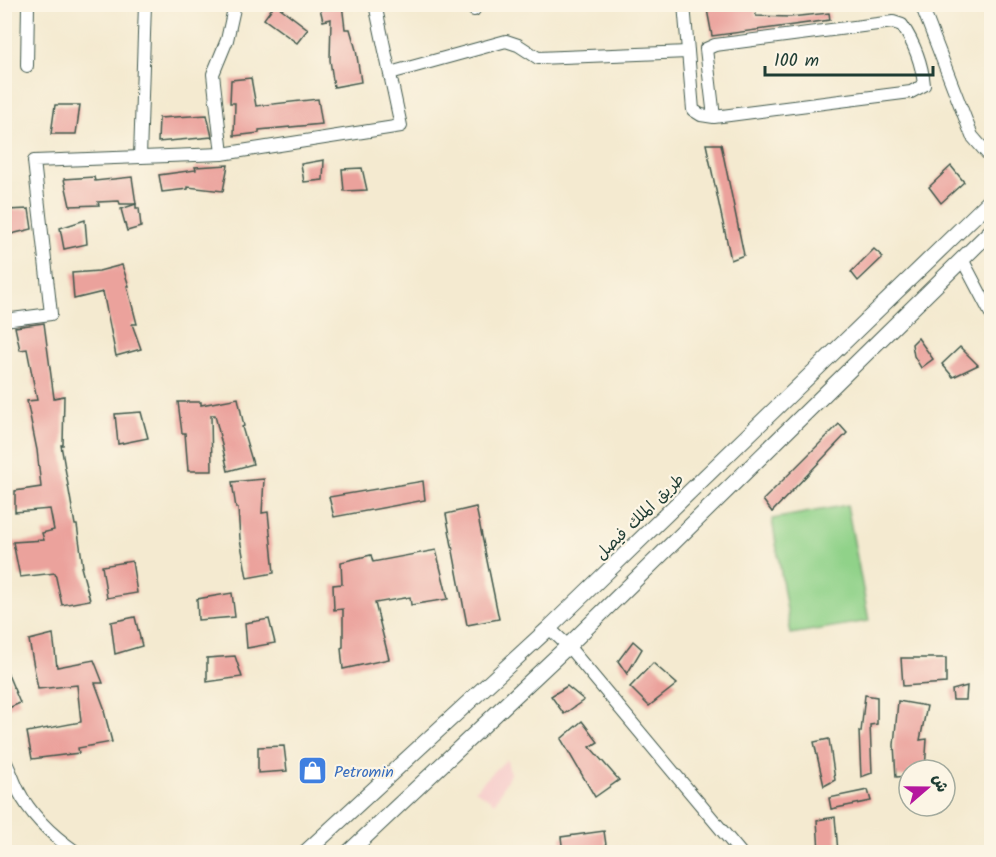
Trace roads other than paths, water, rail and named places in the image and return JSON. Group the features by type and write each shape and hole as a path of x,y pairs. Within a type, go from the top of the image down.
{"main road":[{"name":"طريق الملك فيصل","path":"306,852 549,628 992,200"},
{"path":"349,852 568,646 992,230"}],"street":[{"path":"27,66 28,4"},
{"path":"140,157 145,4"},
{"path":"222,154 213,74 227,40 235,4"},
{"path":"4,320 51,314 34,161 222,154 401,126 375,4"},
{"path":"684,4 693,110 700,115 714,117 911,92 924,85 922,70 906,31 902,25 893,22 715,45 706,49 714,117"},
{"path":"921,4 972,136 992,159"},
{"path":"390,73 506,41 518,45 538,58 688,52"},
{"path":"962,259 992,316"},
{"path":"549,628 568,646 740,852"},
{"path":"4,759 18,790 39,820 55,838 76,852"}],"place":[{"name":"Petromin","path":"313,771"}]}
